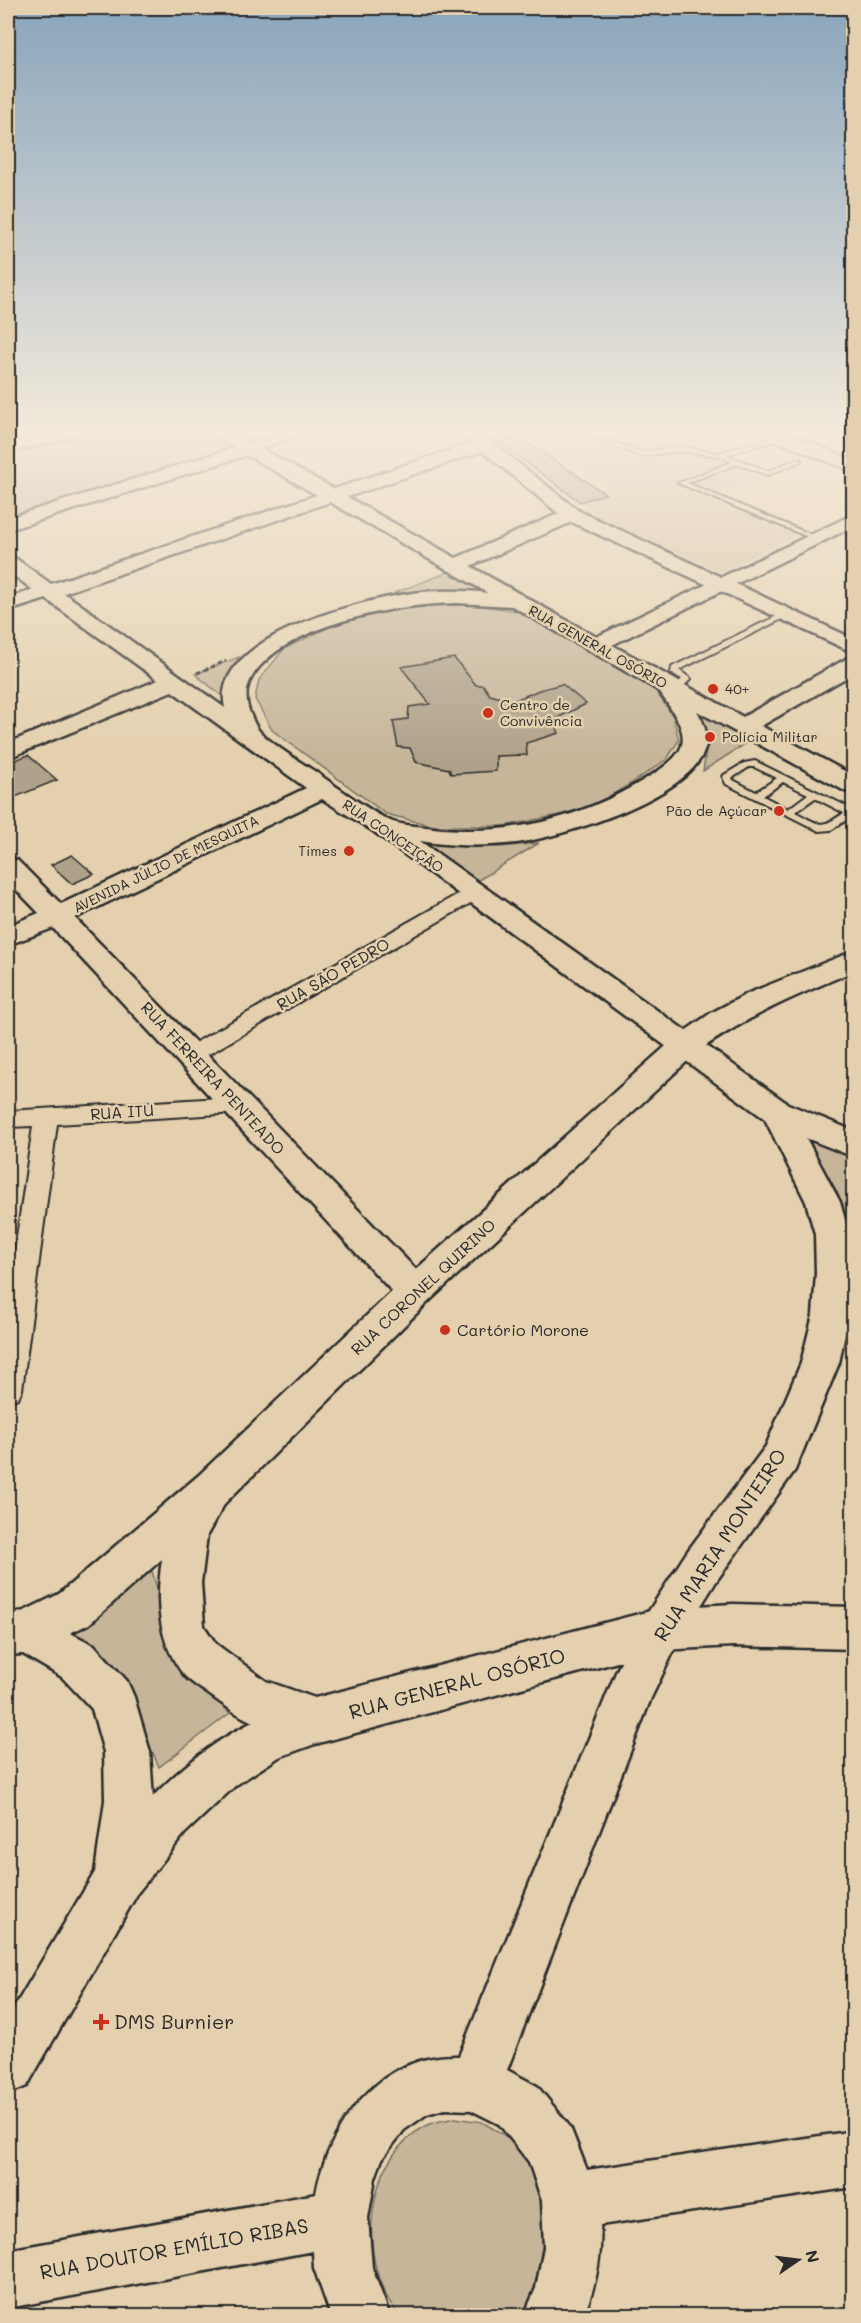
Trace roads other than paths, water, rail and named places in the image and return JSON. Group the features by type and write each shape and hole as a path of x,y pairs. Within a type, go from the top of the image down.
{"main road":[{"path":"8,604 199,540"},
{"name":"RUA GENERAL OSÓRIO","path":"407,540 670,687 854,786"},
{"path":"453,566 513,540"},
{"path":"627,540 854,647"},
{"path":"596,645 810,540"},
{"name":"RUA CONCEIÇÃO","path":"8,562 176,681 322,789 382,826 777,1112"},
{"path":"250,736 238,713 235,698 238,680 259,655 290,636 371,606 409,600 471,597 522,604"},
{"path":"743,727 854,664"},
{"path":"8,751 176,681"},
{"path":"382,826 440,838 515,835 569,825 611,808 668,776 684,765 691,754 694,742 690,718 670,687"},
{"name":"AVENIDA JÚLIO DE MESQUITA","path":"8,936 57,916 322,789"},
{"name":"RUA FERREIRA PENTEADO","path":"8,866 192,1054 237,1105 415,1292"},
{"name":"RUA CORONEL QUIRINO","path":"17,1633 74,1609 213,1488 415,1292 686,1045 722,1020 759,1000 854,960"},
{"path":"777,1112 854,1144"},
{"name":"RUA MARIA MONTEIRO","path":"475,2083 633,1686 662,1629 702,1566 781,1457 820,1363 831,1315 834,1273 843,1228 823,1202 777,1112"},
{"path":"213,1488 187,1531 180,1583 183,1631 200,1660 253,1700 315,1721"},
{"name":"RUA GENERAL OSÓRIO","path":"8,2067 119,1878 167,1815 201,1783 233,1758 265,1740 315,1721 662,1629 733,1624 854,1628"},
{"path":"17,1633 78,1661 111,1697 127,1752 129,1800 119,1878"},
{"path":"361,2316 343,2268 340,2218 347,2177 363,2140 385,2111 413,2091 444,2082 475,2083 518,2105 552,2146 570,2202 573,2247 564,2291 552,2316"},
{"path":"570,2202 854,2159"},
{"name":"RUA DOUTOR EMÍLIO RIBAS","path":"8,2279 340,2218"}],"street":[{"name":"RUA SÃO PEDRO","path":"192,1054 474,893"},
{"name":"RUA ITU","path":"8,1119 237,1105"},
{"path":"8,1390 45,1117"}],"lane":[{"path":"670,687 687,679 674,671 675,669 786,615"},
{"path":"751,763 852,811 824,829 729,782 727,777 751,763"},
{"path":"756,796 783,778"},
{"path":"788,813 815,794"}],"place":[{"name":"40+","path":"713,689"},
{"name":"Centro de Convivência","path":"488,713"},
{"name":"Polícia Militar","path":"710,737"},
{"name":"Pão de Açúcar","path":"779,811"},
{"name":"Times","path":"349,851"},
{"name":"Cartório Morone","path":"445,1330"},
{"name":"DMS Burnier","path":"101,2022"}]}
